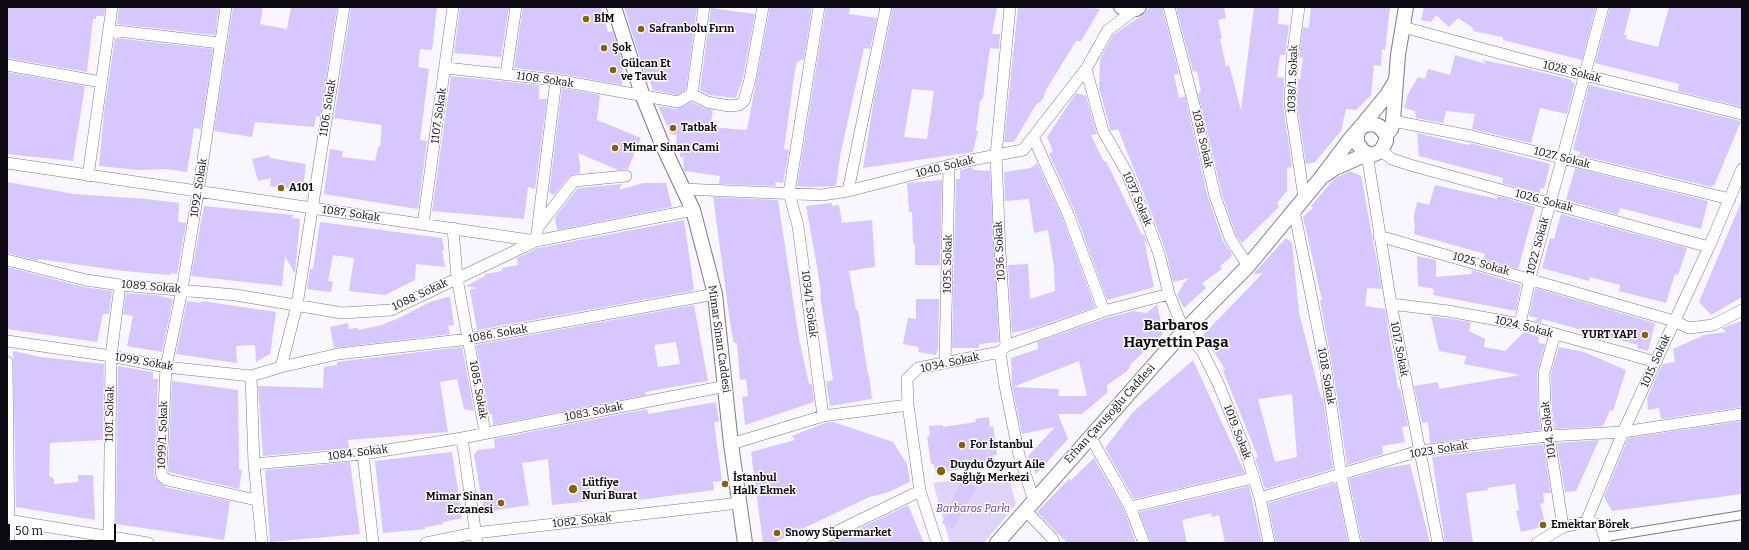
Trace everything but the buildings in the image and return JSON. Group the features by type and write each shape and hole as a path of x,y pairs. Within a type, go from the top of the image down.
{"street":[{"path":"88,176 112,7"},
{"name":"1092. Sokak","path":"166,367 182,290 226,7"},
{"name":"1106. Sokak","path":"281,367 297,305 311,208 344,7"},
{"name":"1107. Sokak","path":"423,224 446,68 453,7"},
{"path":"506,74 516,7"},
{"name":"Mimar Sinan Caddesi","path":"614,7 643,96 662,144 694,210 715,294 731,444 745,543"},
{"path":"704,7 692,94 707,102 729,106 739,105 744,101 750,79 763,7"},
{"path":"789,193 819,7"},
{"path":"848,191 886,7"},
{"name":"1036. Sokak","path":"1010,7 996,155 1004,386 1030,506"},
{"path":"1121,7 1137,8"},
{"name":"1038. Sokak","path":"1169,7 1215,196 1230,238 1248,266"},
{"name":"1038/1. Sokak","path":"1299,7 1292,60 1290,104 1304,198"},
{"path":"1386,135 1391,129 1393,121 1395,82 1406,7"},
{"name":"1022. Sokak","path":"1520,324 1530,278 1586,75 1603,7"},
{"name":"1040. Sokak","path":"683,189 822,195 848,191 949,165 1023,150 1086,69 1108,30 1137,8"},
{"name":"1028. Sokak","path":"1403,27 1742,114"},
{"path":"109,30 220,43"},
{"path":"7,65 101,82"},
{"name":"1108. Sokak","path":"446,68 556,80 678,102 692,94"},
{"name":"1037. Sokak","path":"1086,69 1103,132 1126,171 1146,219 1159,254 1169,294 1184,331"},
{"path":"536,241 556,80"},
{"path":"1320,179 1341,150 1387,95 1395,82"},
{"name":"1027. Sokak","path":"1393,121 1471,136 1730,199"},
{"path":"1320,179 1335,168 1367,154 1372,155 1381,151 1386,141 1386,135 1379,126 1372,124 1365,125 1360,129 1357,135 1357,143 1367,154"},
{"path":"1033,137 1068,214 1104,311"},
{"name":"1026. Sokak","path":"1381,151 1392,159 1410,165 1550,202 1709,247"},
{"name":"1017. Sokak","path":"1367,154 1391,304 1438,543"},
{"name":"1087. Sokak","path":"7,164 536,241 694,210"},
{"name":"1035. Sokak","path":"945,363 949,165"},
{"name":"1015. Sokak","path":"1586,522 1623,432 1709,247 1742,169"},
{"path":"538,226 574,181 626,176"},
{"name":"Erhan Çavuşoğlu Caddesi","path":"997,543 1184,331 1248,266 1320,179"},
{"name":"1034/1. Sokak","path":"789,193 798,226 823,416"},
{"name":"1018. Sokak","path":"1294,210 1326,370 1341,475 1355,543"},
{"name":"1085. Sokak","path":"453,228 457,278 485,432"},
{"name":"1025. Sokak","path":"1379,236 1674,320 1689,328 1713,326 1742,310"},
{"name":"1088. Sokak","path":"297,305 342,313 391,310 536,241"},
{"name":"1089. Sokak","path":"7,260 86,280 120,285 236,295 297,305"},
{"name":"1101. Sokak","path":"109,540 110,356 120,285"},
{"name":"1086. Sokak","path":"281,367 338,354 469,340 715,294"},
{"name":"1034. Sokak","path":"938,543 920,491 908,405 908,379 918,368 1003,349 1104,311 1169,294"},
{"name":"1024. Sokak","path":"1391,304 1448,311 1520,324 1656,362"},
{"name":"1019. Sokak","path":"1184,331 1202,351 1218,383 1243,444 1260,498 1269,543"},
{"name":"1014. Sokak","path":"1555,334 1544,372 1545,411 1563,527"},
{"name":"1099. Sokak","path":"7,341 110,356 166,367 251,376 281,367"},
{"path":"7,362 9,543"},
{"name":"1099/1. Sokak","path":"166,367 162,476 167,480 256,500"},
{"path":"251,376 256,500 262,543"},
{"name":"1083. Sokak","path":"462,438 485,432 726,386"},
{"path":"731,444 823,416 908,405"},
{"name":"1023. Sokak","path":"1260,498 1341,475 1419,450 1548,436 1623,432 1742,414"},
{"path":"1090,436 1130,506 1144,543"},
{"path":"462,438 476,538"},
{"name":"1084. Sokak","path":"254,464 363,454 462,438"},
{"path":"363,454 373,543"},
{"path":"1130,506 1254,478"},
{"path":"813,543 920,491"},
{"name":"1082. Sokak","path":"426,543 476,538 739,503"},
{"path":"1030,506 1054,543"},
{"path":"1537,543 1563,527 1586,522 1601,525 1606,540 1742,515"},
{"path":"8,520 109,540 148,543"}],"green space":[{"name":"Barbaros Parkı","path":"1008,473 1016,504 984,543 950,543 933,483"}],"place":[{"name":"BİM","path":"586,19"},
{"name":"Safranbolu Fırın","path":"641,29"},
{"name":"Şok","path":"604,48"},
{"name":"Gülcan Et ve Tavuk","path":"613,70"},
{"name":"Tatbak","path":"673,128"},
{"name":"Mimar Sinan Cami","path":"615,148"},
{"name":"A101","path":"281,188"},
{"name":"YURT YAPI","path":"1645,335"},
{"name":"For İstanbul","path":"962,445"},
{"name":"Duydu Özyurt Aile Sağlığı Merkezi","path":"941,471"},
{"name":"İstanbul Halk Ekmek","path":"725,484"},
{"name":"Lütfiye Nuri Burat","path":"573,489"},
{"name":"Mimar Sinan Eczanesi","path":"501,503"},
{"name":"Emektar Börek","path":"1543,525"},
{"name":"Snowy Süpermarket","path":"777,533"}],"district":[{"name":"Barbaros Hayrettin Paşa","path":"1176,334"}]}
